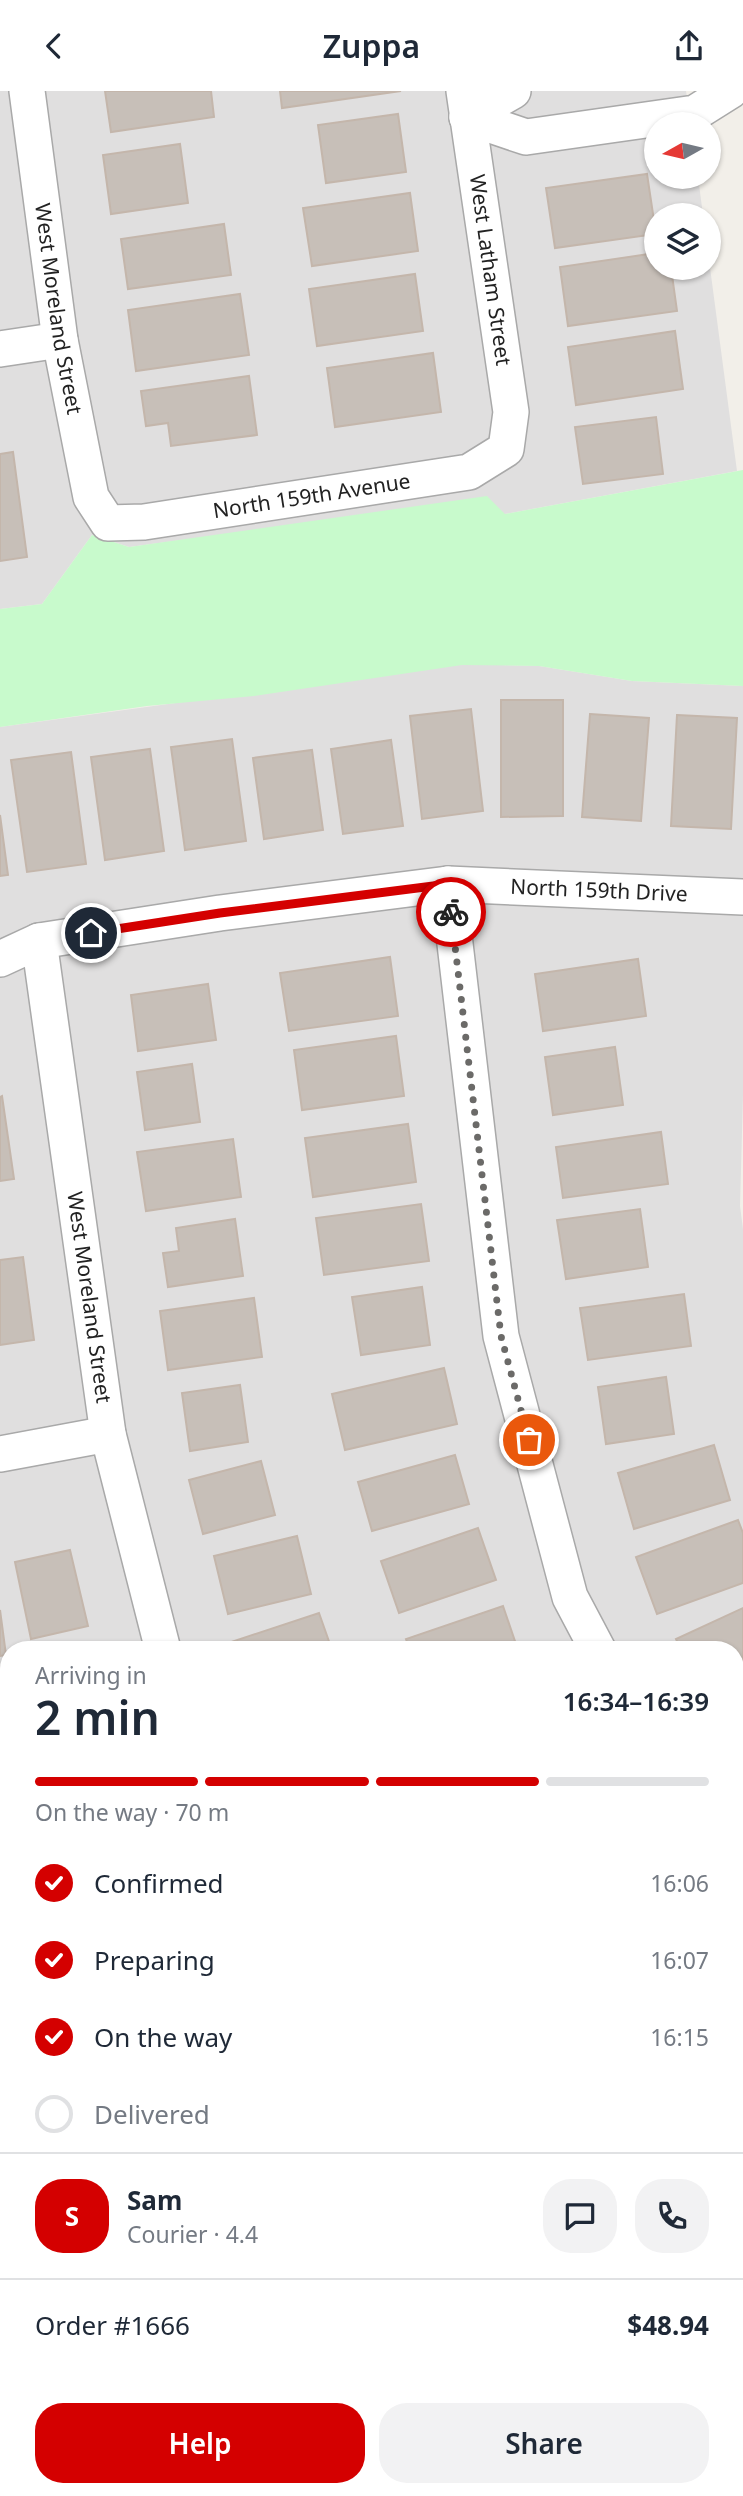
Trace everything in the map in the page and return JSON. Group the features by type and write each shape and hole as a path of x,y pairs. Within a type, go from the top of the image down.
{"street":[{"name":"West Moreland Street","path":"27,91 60,340 91,497 108,523"},
{"path":"465,104 513,91"},
{"path":"465,104 526,137 695,113 730,91"},
{"name":"West Latham Street","path":"465,104 511,412 506,449"},
{"path":"0,349 60,340"},
{"name":"North 159th Avenue","path":"108,523 144,523 469,472 506,449"},
{"path":"449,884 501,1336 570,1597 593,1641"},
{"name":"North 159th Drive","path":"0,960 40,941 220,913 449,884 743,897"},
{"name":"West Moreland Street","path":"40,941 108,1434 161,1641"},
{"path":"0,1454 108,1434"}],"shaded area":[{"path":"0,91 686,91 689,112 644,112 644,189 700,189 701,203 644,203 644,280 712,280 737,471 505,514 289,526 129,547 92,535 42,604 0,609"},
{"path":"462,664 539,666 632,681 743,686 743,1095 740,1206 743,1229 743,1641 0,1641 0,727"}],"green space":[{"path":"743,470 743,686 632,681 539,666 462,665 254,696 147,706 0,727 0,609 42,604 92,535 129,547 487,496 505,514"}],"building":[{"path":"105,91 211,91 214,117 111,132"},
{"path":"280,91 401,91 282,108"},
{"path":"398,114 406,172 326,183 318,125"},
{"path":"180,144 188,203 111,214 103,155"},
{"path":"644,174 644,189 649,189 651,203 644,203 644,236 555,248 546,188"},
{"path":"410,193 418,251 312,266 303,208"},
{"path":"224,224 231,275 128,289 121,239"},
{"path":"644,255 644,280 673,280 677,311 568,326 560,267"},
{"path":"415,274 423,331 317,346 309,289"},
{"path":"240,294 249,355 136,371 128,310"},
{"path":"675,331 683,389 576,405 568,347"},
{"path":"433,353 441,412 335,427 327,368"},
{"path":"249,376 257,435 171,446 168,423 146,426 141,391"},
{"path":"656,417 663,474 583,484 575,427"},
{"path":"13,452 27,557 0,561 0,454"},
{"path":"501,700 563,700 563,816 501,817"},
{"path":"471,709 483,811 422,819 410,716"},
{"path":"590,714 649,718 641,821 582,817"},
{"path":"677,715 737,718 731,829 671,826"},
{"path":"232,739 246,841 185,850 171,747"},
{"path":"391,740 403,826 343,834 331,749"},
{"path":"150,749 164,851 105,860 91,757"},
{"path":"312,750 323,830 264,839 253,758"},
{"path":"71,752 86,864 27,872 11,760"},
{"path":"0,815 8,875 0,876"},
{"path":"390,957 398,1016 289,1031 280,973"},
{"path":"638,959 646,1016 543,1031 535,974"},
{"path":"208,984 216,1040 138,1051 131,995"},
{"path":"396,1036 404,1096 302,1110 294,1050"},
{"path":"615,1047 623,1105 553,1115 545,1057"},
{"path":"192,1064 200,1122 145,1130 137,1072"},
{"path":"2,1096 14,1179 0,1181 0,1097"},
{"path":"408,1124 416,1182 313,1197 305,1138"},
{"path":"661,1132 668,1184 563,1198 556,1147"},
{"path":"233,1139 241,1197 146,1211 137,1152"},
{"path":"421,1204 429,1261 324,1275 316,1218"},
{"path":"640,1209 648,1267 566,1279 557,1220"},
{"path":"235,1219 243,1276 168,1287 163,1253 179,1251 176,1228"},
{"path":"23,1257 34,1340 0,1345 0,1260"},
{"path":"422,1287 430,1345 361,1355 352,1297"},
{"path":"684,1294 691,1346 588,1360 580,1308"},
{"path":"254,1298 262,1357 168,1370 160,1311"},
{"path":"444,1368 457,1424 345,1450 332,1394"},
{"path":"666,1377 674,1434 606,1444 598,1387"},
{"path":"240,1385 248,1442 190,1451 182,1393"},
{"path":"714,1445 730,1500 634,1529 618,1473"},
{"path":"455,1455 469,1504 372,1531 358,1482"},
{"path":"261,1461 275,1515 203,1534 189,1480"},
{"path":"738,1520 743,1533 743,1583 657,1614 636,1557"},
{"path":"478,1528 496,1580 399,1613 381,1561"},
{"path":"297,1536 311,1594 228,1614 214,1556"},
{"path":"70,1550 88,1626 31,1639 15,1562"},
{"path":"503,1606 515,1641 407,1641 406,1639"},
{"path":"743,1608 743,1641 676,1639"},
{"path":"0,1610 4,1641 0,1641"},
{"path":"319,1613 329,1641 234,1641"}],"way so far":[{"path":"451,912 501,1336 529,1440"}],"route":[{"path":"91,933 220,913 449,884 451,912"}]}
